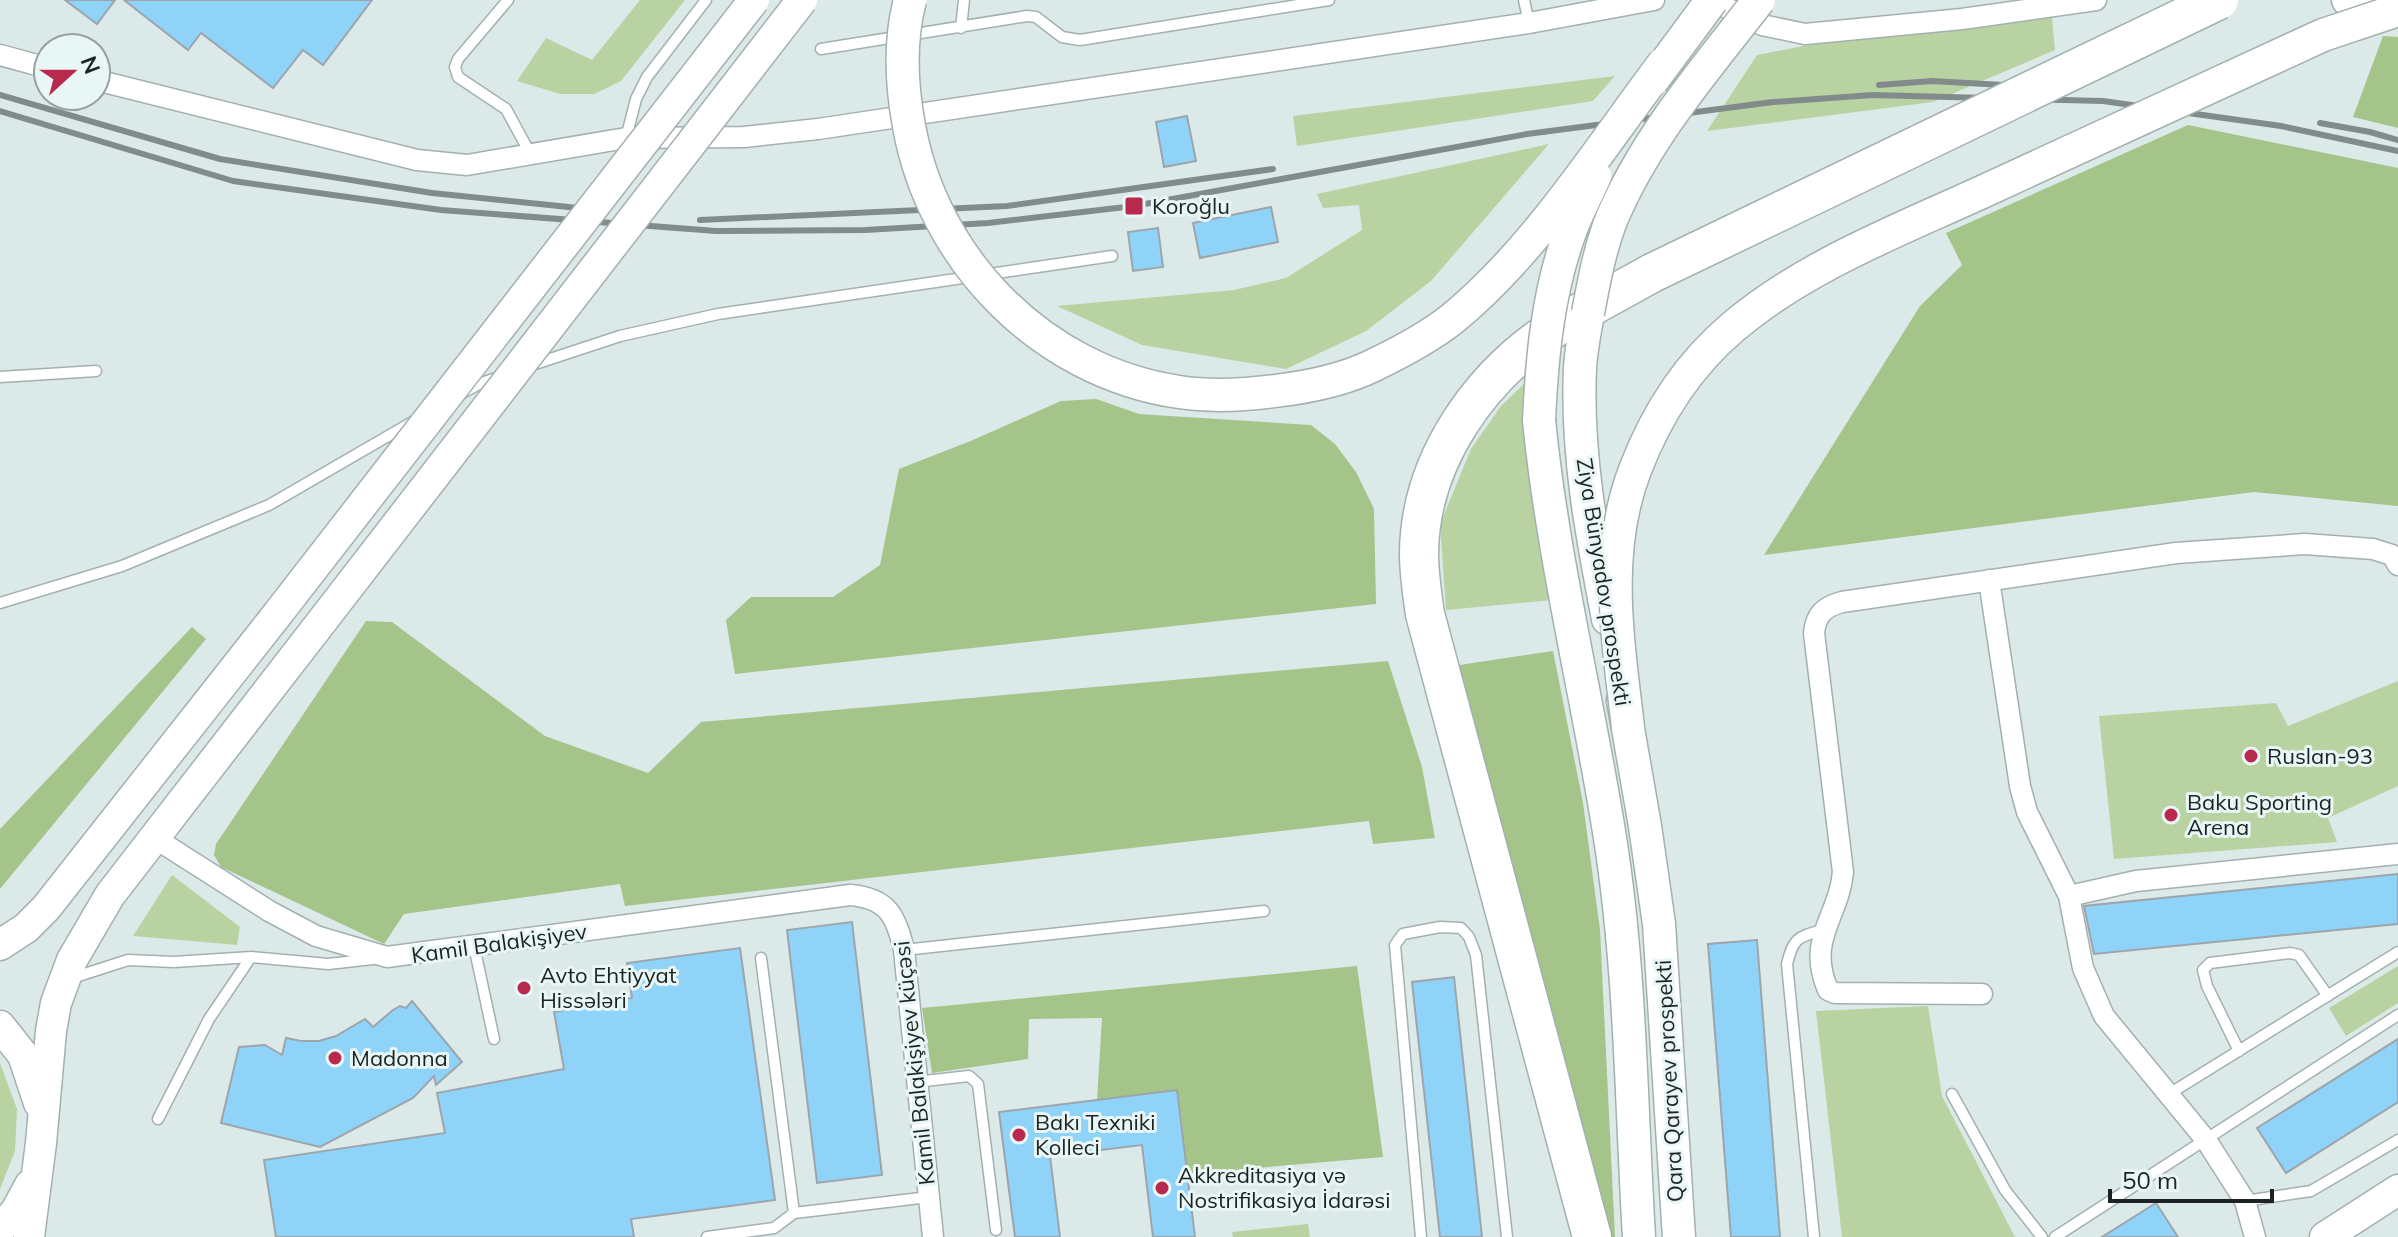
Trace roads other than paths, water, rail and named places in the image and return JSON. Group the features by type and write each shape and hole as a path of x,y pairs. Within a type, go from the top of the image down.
{"highway":[{"path":"1592,1237 1425,614 1419,551 1423,519 1432,478 1451,438 1483,390 1554,328 1652,273 2219,0"}],"main road":[{"path":"0,945 26,928 55,898 754,0"},
{"path":"29,1237 51,1031 63,981 96,915 153,837 802,0"},
{"path":"910,0 901,60 912,144 923,184 973,272 1008,310 1067,352 1145,385 1206,395 1294,389 1338,379 1372,366 1451,320 1533,237 1664,63"},
{"name":"Ziya Bünyadov prospekti","path":"1622,926 1608,823 1554,542 1539,420 1542,360 1551,299 1570,230 1596,172 1664,63 1711,0"},
{"name":"Ziya Bünyadov prospekti","path":"1659,924 1628,727 1586,498 1579,415 1580,364 1599,259 1611,221 1632,176 1656,135 1759,0"},
{"path":"1628,727 1614,576 1623,511 1634,472 1671,395 1732,327 1779,292 1877,240 2398,0"},
{"path":"2345,1 2398,10"},
{"path":"2323,35 2398,10"},
{"name":"Qara Qarayev prospekti","path":"1659,924 1679,1237"},
{"name":"Qara Qarayev prospekti","path":"1622,926 1628,990 1639,1237"},
{"path":"0,1026 23,1055 39,1097 41,1143 33,1178 16,1211 0,1229"},
{"path":"2325,1237 2398,1190"}],"street":[{"path":"112,84 417,160 467,165 626,138 724,138 803,131 1529,23 1654,0"},
{"path":"1711,0 1762,25 1805,34 1962,19 2096,0"},
{"path":"0,55 32,64"},
{"path":"1982,994 1835,993 1828,990 1824,982 1820,950 1822,930 1841,893 1843,872 1814,633 1815,621 1822,611 1842,602 2176,553 2305,544 2373,549 2395,560"},
{"path":"1989,580 2020,786 2027,812 2069,896 2083,968 2091,992 2104,1016 2206,1140 2245,1201 2255,1237"},
{"name":"Kamil Balakişiyev","path":"153,837 269,911 316,936 387,957 850,895 874,899"},
{"path":"2069,896 2136,881 2398,854"},
{"name":"Kamil Balakişiyev küçəsi","path":"874,899 889,910 899,925 904,950 933,1237"}],"lane":[{"path":"508,0 458,59 455,67 458,77 506,109 531,155"},
{"path":"626,138 636,99 647,77 706,0"},
{"path":"961,28 964,0"},
{"path":"821,49 1036,17 1062,37 1080,40 1329,0"},
{"path":"1524,0 1529,23"},
{"path":"0,603 122,566 269,505 479,384 620,336 718,314 1112,256"},
{"path":"0,377 96,371"},
{"path":"904,950 1264,911"},
{"path":"1421,1237 1395,945 1403,934 1440,927 1461,928 1469,937 1476,955 1507,1237"},
{"path":"1814,1237 1787,964 1796,940 1822,930"},
{"path":"474,946 494,1039"},
{"path":"2169,1094 2398,952"},
{"path":"2239,1051 2207,986 2203,970 2210,963 2290,953 2299,955 2328,996"},
{"path":"158,1119 209,1019 251,957"},
{"path":"63,981 128,960 174,962 251,957 328,964 387,957"},
{"path":"761,958 794,1213"},
{"path":"2055,1237 2398,1015"},
{"path":"916,1082 969,1076 978,1084 996,1230"},
{"path":"1952,1094 2005,1190 2042,1237"},
{"path":"2245,1201 2311,1191 2398,1140"},
{"path":"707,1237 775,1232 794,1213 929,1197"}],"railway":[{"path":"1879,85 1932,81 2038,87"},
{"path":"0,95 220,159 432,193 588,209"},
{"path":"0,111 233,181 441,210 716,231 865,230 988,223 1134,206 1527,134 1773,102 1873,95 2103,101 2281,126 2398,151"},
{"path":"2320,123 2398,140"},
{"path":"700,220 1007,206 1273,169"}],"place":[{"name":"Koroğlu","path":"1134,206"},
{"name":"Ruslan-93","path":"2251,756"},
{"name":"Baku Sporting Arena","path":"2171,815"},
{"name":"Avto Ehtiyyat Hissәlәri","path":"524,988"},
{"name":"Madonna","path":"335,1058"},
{"name":"Bakı Texniki Kolleci","path":"1019,1135"},
{"name":"Akkreditasiya və Nostrifikasiya İdarəsi","path":"1162,1188"}]}
